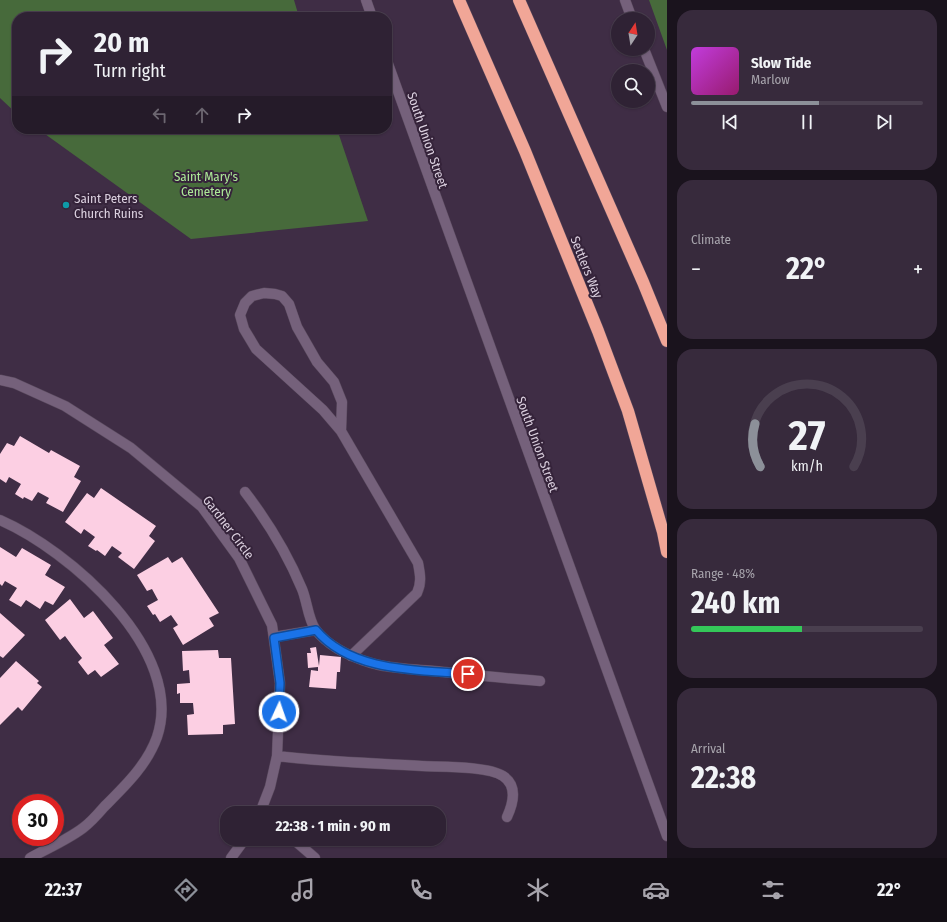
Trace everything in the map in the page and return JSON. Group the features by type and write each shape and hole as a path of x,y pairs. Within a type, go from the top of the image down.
{"highway":[{"name":"Settlers Way","path":"459,0 525,151 598,331 628,411 651,487 667,552"},
{"path":"519,0 576,127 667,341"}],"street":[{"path":"366,0 370,12"},
{"path":"625,0 629,12"},
{"path":"647,56 667,107"},
{"name":"South Union Street","path":"392,75 667,836"},
{"path":"341,430 342,402 334,382 317,362 297,328 289,304 282,296 275,294 264,293 252,296 245,302 240,316 244,329 256,349 323,410 341,430 418,563 421,585 417,592 351,656"},
{"name":"Gardner Circle","path":"0,380 14,383 65,406 131,448 202,507 239,558 272,625 280,683 277,756 270,787 263,806"},
{"path":"245,492 271,527 285,553 302,590 316,630 334,646 351,656 372,663 410,669 540,682"},
{"path":"0,520 15,527 58,554 87,579 120,612 145,650 161,688 161,713 157,736 148,757 131,780 84,828 30,858"},
{"path":"274,638 316,630"},
{"path":"277,756 306,760 463,768 493,772 508,780 513,790 514,798 507,817"},
{"path":"231,858 240,846"},
{"path":"301,846 315,858"}],"green space":[{"path":"0,0 294,0 298,12 12,12 12,109 0,98"},
{"path":"649,0 667,0 667,50 655,17 655,12 653,12"},
{"name":"Saint Mary's Cemetery","path":"45,134 339,134 368,221 191,239"}],"building":[{"path":"20,436 49,453 51,450 80,466 74,477 81,481 63,512 46,503 49,498 38,492 32,501 24,497 23,499 15,494 21,484 9,477 6,483 0,479 0,454 7,443 14,446"},
{"path":"101,488 156,526 149,536 155,541 134,569 118,557 122,553 112,546 105,556 88,546 95,537 84,529 81,534 65,522 87,493 94,498"},
{"path":"0,547 16,557 22,548 51,565 45,575 65,587 53,605 45,601 40,609 26,600 21,607 9,600 17,588 5,581 2,586 0,584"},
{"path":"168,557 172,563 182,557 219,613 209,618 214,626 183,645 173,628 178,625 171,615 160,622 147,606 158,600 152,589 147,591 137,575"},
{"path":"70,599 84,618 93,611 113,638 104,645 119,664 101,677 95,670 88,675 78,662 82,658 65,636 60,640 45,620"},
{"path":"0,613 25,635 3,658 0,656"},
{"path":"316,647 319,666 320,655 341,657 340,672 337,672 336,689 309,687 311,670 318,671 318,667 308,668 307,653 311,653 310,648"},
{"path":"218,650 219,658 231,658 235,724 223,725 223,734 188,735 187,715 194,714 193,703 180,703 180,693 177,694 177,684 190,683 189,670 183,671 182,651"},
{"path":"16,661 39,681 37,683 42,687 22,711 18,707 0,725 0,678"}],"place":[{"name":"Saint Peters Church Ruins","path":"66,205"}],"route":[{"path":"279,712 280,683 274,638 316,630 322,637 334,646 351,656 372,663 410,669 468,674"}]}
